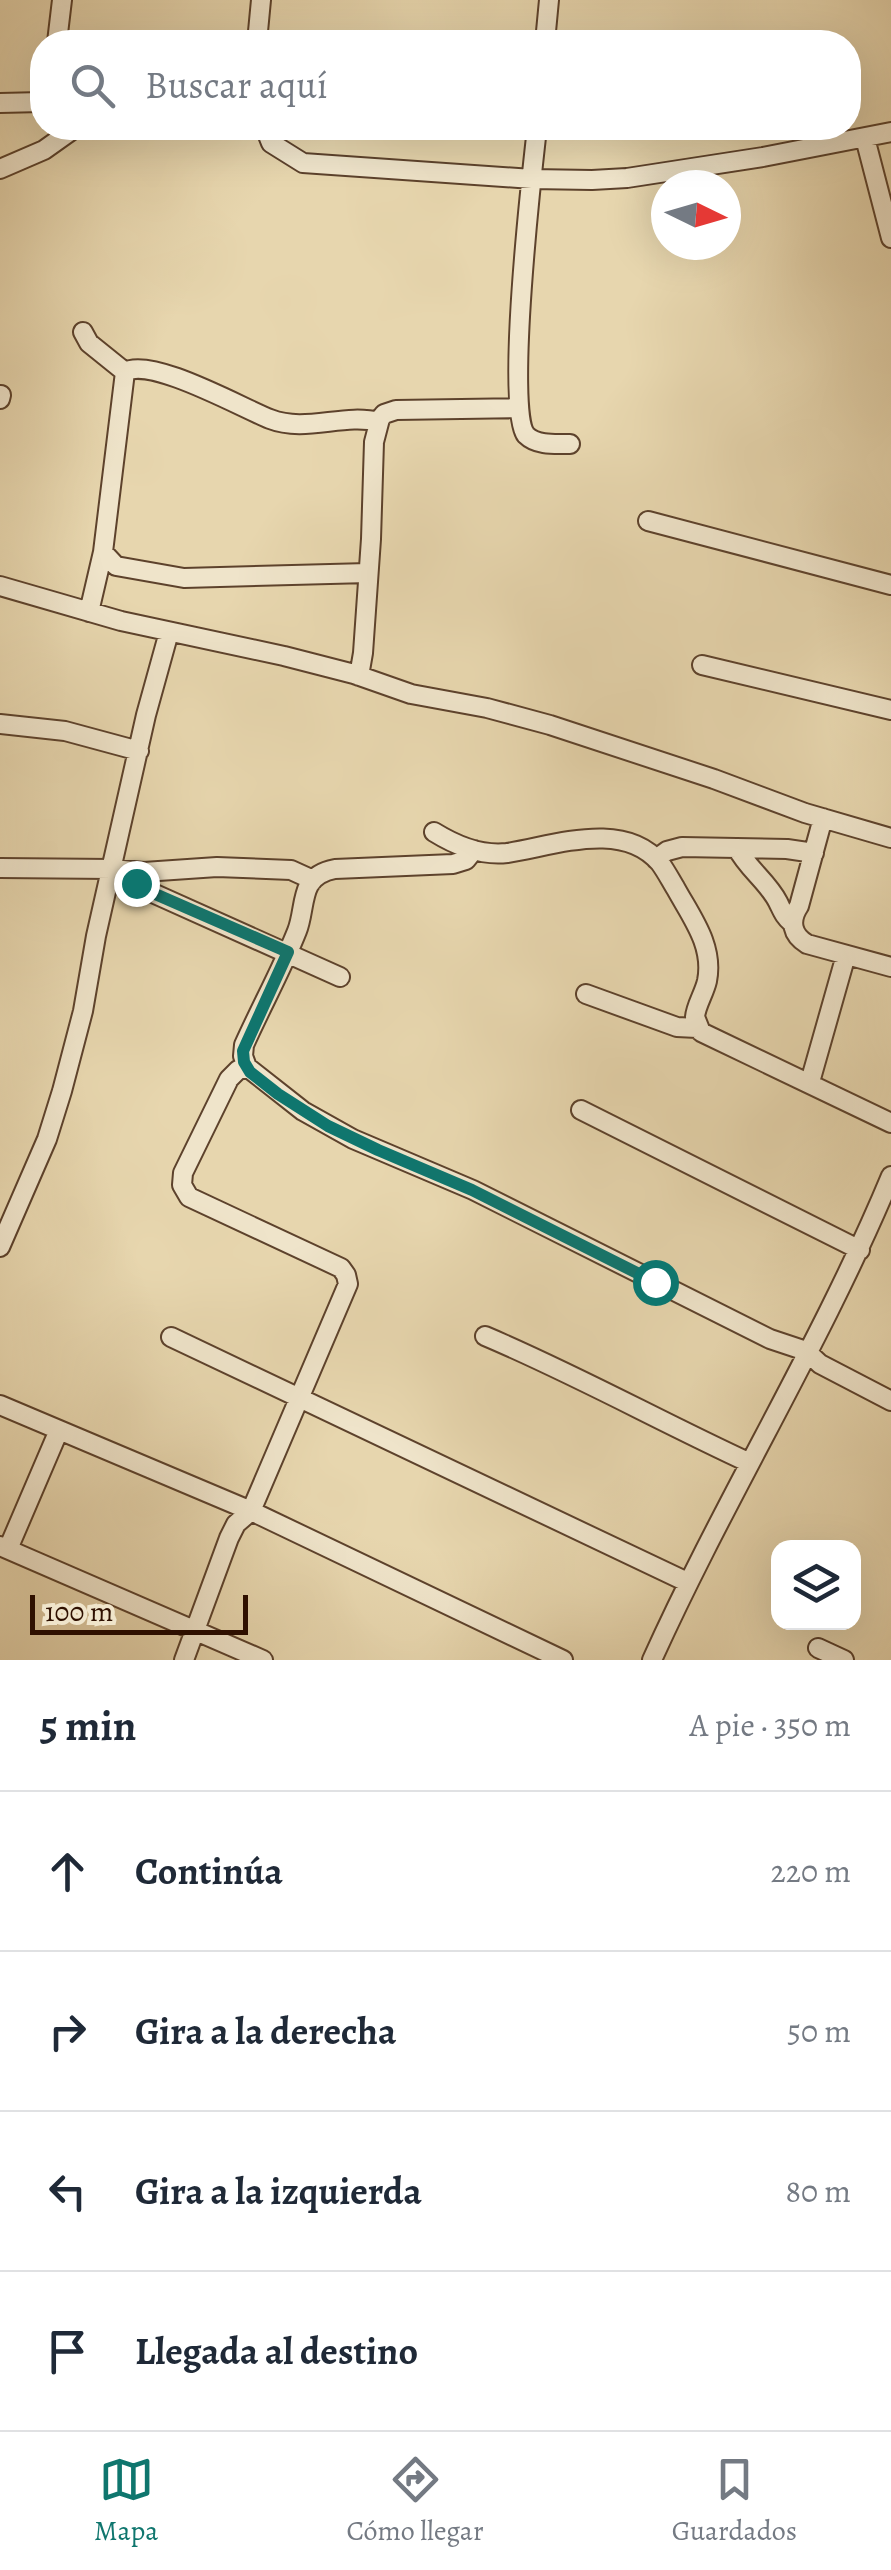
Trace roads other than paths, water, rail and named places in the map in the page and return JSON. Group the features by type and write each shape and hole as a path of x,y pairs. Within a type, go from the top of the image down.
{"street":[{"path":"58,30 62,0"},
{"path":"258,30 261,0"},
{"path":"546,30 549,0"},
{"path":"0,104 30,103"},
{"path":"861,139 891,132"},
{"path":"864,138 891,238"},
{"path":"0,169 58,140"},
{"path":"270,140 303,163 592,180 764,158 854,140"},
{"path":"535,140 518,406 523,430 531,439 570,444"},
{"path":"83,332 89,343 125,372"},
{"path":"125,372 137,367 188,382 285,424 357,418 379,422"},
{"path":"89,612 109,559 125,372"},
{"path":"358,676 363,653 374,442 379,422 384,414 396,410 518,406"},
{"path":"648,520 891,585"},
{"path":"109,559 166,576 202,579 368,572"},
{"path":"0,586 120,622 254,648 411,694 550,725 891,838"},
{"path":"0,1248 47,1139 62,1091 83,1012 96,936 120,870 139,752 169,632"},
{"path":"702,665 891,710"},
{"path":"0,724 65,730 139,752"},
{"path":"792,923 823,818"},
{"path":"434,832 474,850 506,853 569,841 614,840 634,844 665,870 706,944 708,974 695,1012 704,1036 810,1082 891,1123"},
{"path":"656,859 682,846 814,853"},
{"path":"737,848 770,890 801,941 891,968"},
{"path":"474,850 460,863 335,869 313,880 306,891 302,916 288,952 244,1045 247,1067 290,1102 353,1139 472,1190 770,1339 806,1352 820,1364 891,1400"},
{"path":"0,868 160,872 216,867 300,872 313,880"},
{"path":"120,870 140,887 340,976"},
{"path":"810,1082 846,955"},
{"path":"586,994 677,1027 698,1028"},
{"path":"184,1660 228,1538 251,1511 347,1290 346,1274 341,1268 189,1197 182,1185 183,1173 229,1079 247,1067"},
{"path":"581,1110 860,1250"},
{"path":"652,1660 687,1582 860,1250 891,1176"},
{"path":"485,1336 750,1463"},
{"path":"171,1337 687,1582"},
{"path":"0,1405 251,1511 564,1660"},
{"path":"58,1430 4,1547 263,1660"},
{"path":"818,1648 844,1660"}]}
